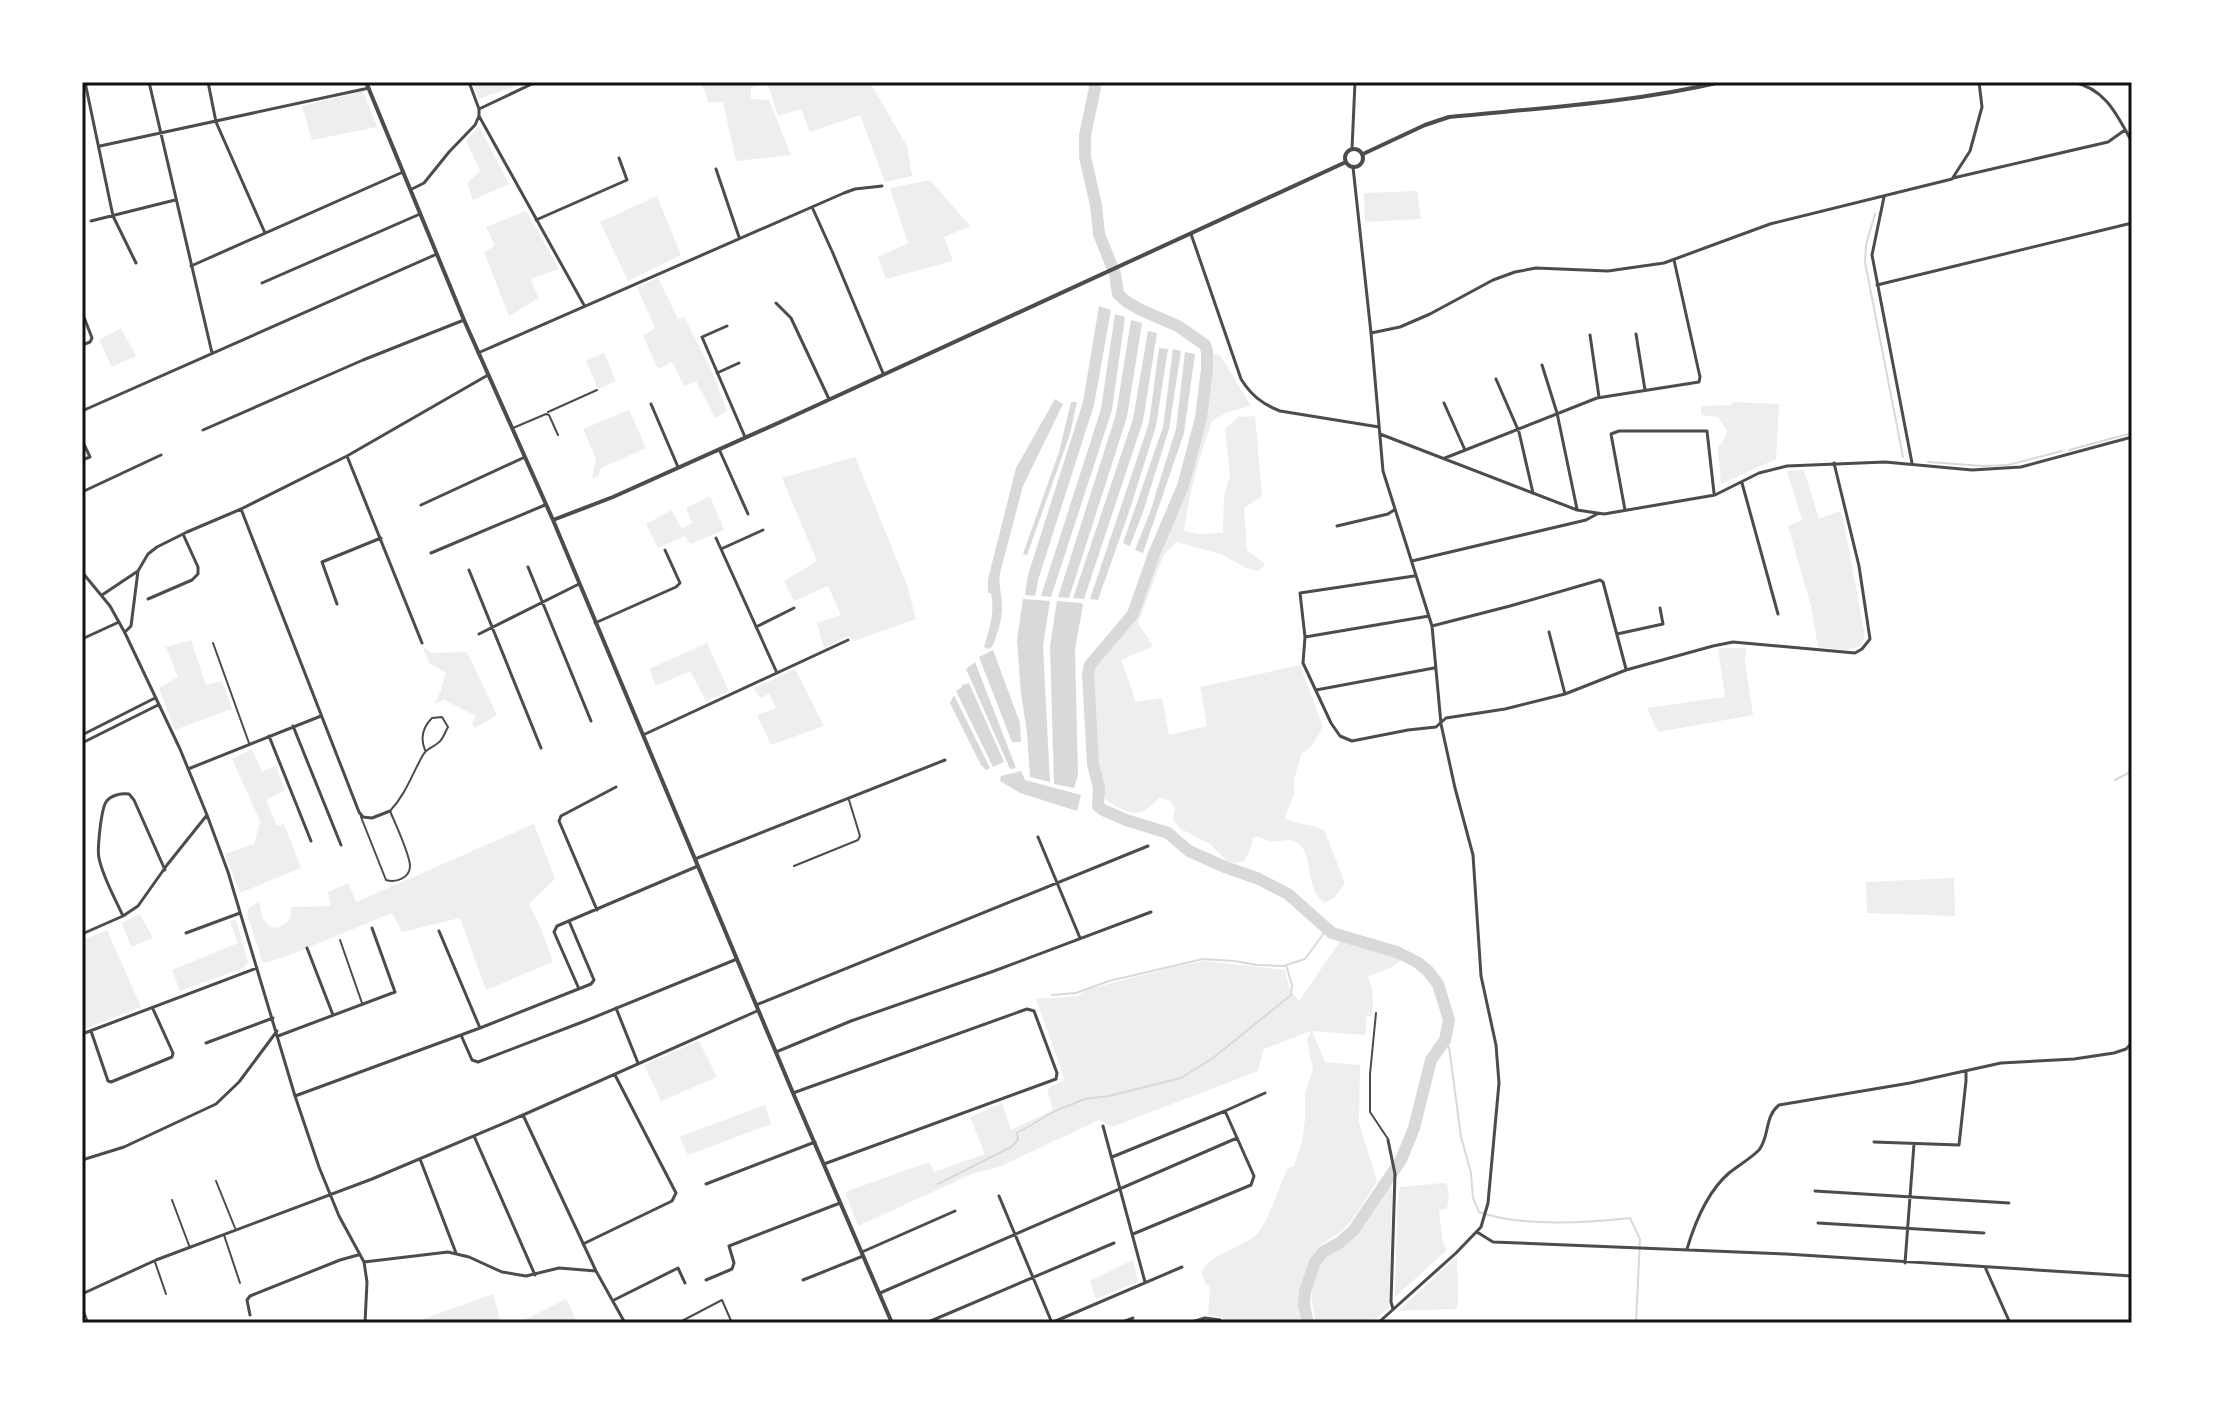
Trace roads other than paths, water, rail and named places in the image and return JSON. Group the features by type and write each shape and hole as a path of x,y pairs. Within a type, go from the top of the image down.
{"street":[{"path":"85,82 113,216 136,263"},
{"path":"149,82 212,353"},
{"path":"208,82 216,122 265,233"},
{"path":"412,189 424,183 475,125 479,109 469,82"},
{"path":"479,109 536,82"},
{"path":"1346,162 1346,155 1352,149 1355,82"},
{"path":"1363,154 1449,117 1632,99 1721,82"},
{"path":"1952,179 1970,151 1982,107 1979,82"},
{"path":"2073,82 2088,85 2102,94 2132,142"},
{"path":"100,146 368,85 464,320 553,520 892,1323"},
{"path":"479,116 585,307"},
{"path":"1371,333 1410,322 1515,272 1536,268 1608,271 1674,260 1770,224 2108,142 2125,130"},
{"path":"1352,149 1358,149 1363,154"},
{"path":"1353,167 1362,163 1363,154"},
{"path":"536,220 627,180 619,158"},
{"path":"1346,162 1353,167 1383,471 1432,626 1441,724 1473,855 1481,976 1496,1045 1499,1083 1488,1207 1483,1222 1477,1232 1378,1323"},
{"path":"553,520 613,497 1346,162"},
{"path":"716,169 739,237"},
{"path":"191,266 404,172"},
{"path":"478,353 855,189 882,186"},
{"path":"1884,197 1872,255 1912,463"},
{"path":"91,221 175,200"},
{"path":"812,207 884,374"},
{"path":"262,283 422,213"},
{"path":"1877,285 2132,223"},
{"path":"1191,234 1241,379 1248,390 1266,405 1280,411 1379,427"},
{"path":"82,411 438,254"},
{"path":"1445,458 1599,397 1699,382 1674,260"},
{"path":"776,303 791,318 829,399"},
{"path":"82,312 92,338 82,345"},
{"path":"203,430 464,320"},
{"path":"727,326 702,337 745,437"},
{"path":"1636,334 1645,390"},
{"path":"1590,335 1599,397"},
{"path":"717,373 739,363"},
{"path":"1542,365 1557,413 1577,510"},
{"path":"125,633 131,626 138,571 148,554 183,534 347,456 488,375"},
{"path":"1496,379 1517,429 1533,493"},
{"path":"512,429 597,390"},
{"path":"1444,403 1465,450"},
{"path":"651,404 678,467"},
{"path":"546,414 558,435"},
{"path":"1625,510 1611,434 1619,431 1707,431 1715,495"},
{"path":"1380,434 1577,510 1597,514 1715,495 1775,468 1834,463 1912,463 1972,470 2003,469 2132,437"},
{"path":"82,440 90,457 82,460"},
{"path":"719,449 748,514"},
{"path":"82,492 161,455"},
{"path":"347,456 422,643"},
{"path":"421,505 525,457"},
{"path":"1416,576 1300,593 1305,637 1303,663 1340,736 1352,741 1436,727 1446,718 1505,709 1565,694 1626,670 1733,642 1855,653 1870,639 1859,566 1834,463"},
{"path":"1742,482 1778,614"},
{"path":"431,553 546,504"},
{"path":"241,509 386,880 391,882 408,873 410,863 390,811"},
{"path":"1337,526 1394,510"},
{"path":"1412,561 1586,520 1597,514"},
{"path":"721,549 763,530"},
{"path":"148,599 192,580 198,574 198,567 183,534"},
{"path":"337,604 322,562 381,538"},
{"path":"716,538 777,673"},
{"path":"595,623 680,583 665,550"},
{"path":"528,567 591,721"},
{"path":"469,570 541,748"},
{"path":"102,595 138,571"},
{"path":"82,572 102,595 125,633 207,815 295,1096 330,1194 364,1262 367,1282 365,1323"},
{"path":"1432,626 1600,580 1626,670"},
{"path":"479,634 579,584"},
{"path":"756,627 794,608"},
{"path":"1617,634 1663,624 1660,608"},
{"path":"1305,637 1429,616"},
{"path":"82,639 119,622"},
{"path":"1549,632 1565,694"},
{"path":"643,735 848,640"},
{"path":"213,643 249,744"},
{"path":"1316,690 1436,668"},
{"path":"82,735 155,698"},
{"path":"82,743 158,705"},
{"path":"188,769 321,716"},
{"path":"359,812 363,817 372,818 390,811 398,803 425,750 439,743 443,737 448,727 442,717 432,718 422,733 425,750"},
{"path":"293,726 341,845"},
{"path":"269,736 311,841"},
{"path":"695,859 945,760"},
{"path":"597,910 559,821 561,816 616,787"},
{"path":"123,916 98,854 103,811 106,802 113,796 129,794 134,800 165,870"},
{"path":"794,866 858,840 860,836 849,799"},
{"path":"82,934 138,906 207,815"},
{"path":"1038,837 1080,938"},
{"path":"82,1294 154,1261 474,1136 757,1007 1148,846"},
{"path":"579,989 554,932 557,926 698,866"},
{"path":"776,1052 851,1021 1151,912"},
{"path":"186,933 240,913"},
{"path":"295,1096 591,984 594,980 569,921"},
{"path":"82,1160 124,1147 216,1104 239,1082 278,1034 395,992 372,928"},
{"path":"439,931 480,1028"},
{"path":"340,940 362,1004"},
{"path":"307,948 333,1015"},
{"path":"461,1034 472,1060 478,1062 737,959"},
{"path":"82,1034 257,968"},
{"path":"616,1008 638,1063"},
{"path":"91,1031 108,1081 111,1082 172,1057 173,1053 153,1009"},
{"path":"793,1093 1027,1009 1034,1011 1057,1073 1056,1079 824,1164"},
{"path":"1376,1013 1370,1112 1388,1140 1395,1174 1393,1309"},
{"path":"206,1043 273,1018"},
{"path":"1686,1250 1713,1191 1763,1144 1770,1116 1779,1105 1910,1083 2001,1063 2074,1059 2114,1053 2132,1043"},
{"path":"1874,1142 1959,1145 1966,1071"},
{"path":"583,1244 672,1201 676,1193 615,1074"},
{"path":"1112,1157 1265,1093"},
{"path":"1133,1234 1251,1185 1254,1176 1225,1111"},
{"path":"523,1115 596,1271 625,1323"},
{"path":"1103,1126 1145,1282"},
{"path":"474,1136 535,1275"},
{"path":"880,1293 1237,1138"},
{"path":"706,1184 815,1142"},
{"path":"1905,1263 1914,1144"},
{"path":"420,1158 456,1253"},
{"path":"216,1181 236,1230"},
{"path":"1815,1191 2009,1203"},
{"path":"999,1196 1052,1323 1182,1267"},
{"path":"172,1200 190,1248"},
{"path":"706,1280 734,1266 729,1246 840,1203"},
{"path":"803,1280 955,1211"},
{"path":"1818,1223 1984,1233"},
{"path":"1477,1232 1493,1242 1786,1254 2132,1276"},
{"path":"224,1235 240,1283"},
{"path":"926,1323 1114,1243"},
{"path":"364,1262 456,1253 502,1272 526,1276 559,1268 596,1271"},
{"path":"250,1315 247,1300 250,1296 359,1255"},
{"path":"154,1261 166,1294"},
{"path":"1985,1267 2010,1323"},
{"path":"614,1300 678,1268 685,1283"},
{"path":"678,1323 722,1300 732,1323"},
{"path":"82,1307 88,1322"},
{"path":"1120,1323 1133,1318"},
{"path":"1192,1322 1205,1318 1220,1320 1219,1323"}],"waterway":[{"path":"1094,82 1085,135 1085,157 1099,234 1115,274 1118,294 1141,310 1178,326 1205,345 1207,351 1201,418 1183,486 1133,614 1090,665 1093,764 1099,788 1098,806 1126,820 1168,833 1189,851 1288,894 1332,933 1397,952 1417,962 1438,984 1449,1020 1445,1040 1431,1060 1414,1128 1401,1160 1353,1231 1323,1252 1315,1262 1305,1291 1308,1323"},
{"path":"1875,214 1866,245 1865,262 1903,457"},
{"path":"2069,450 2132,433"},
{"path":"1928,462 2008,465 2062,451"},
{"path":"2115,780 2132,771"},
{"path":"938,1184 1011,1147 1018,1140 1017,1133 1057,1110 1085,1099 1181,1078 1213,1058 1291,995 1292,985 1286,965 1305,959 1327,929"},
{"path":"1052,995 1076,993 1109,981 1203,959 1285,966"},
{"path":"1443,1043 1449,1047 1461,1137 1471,1173 1473,1198 1479,1212 1533,1222 1630,1218 1640,1239 1636,1323"}]}
